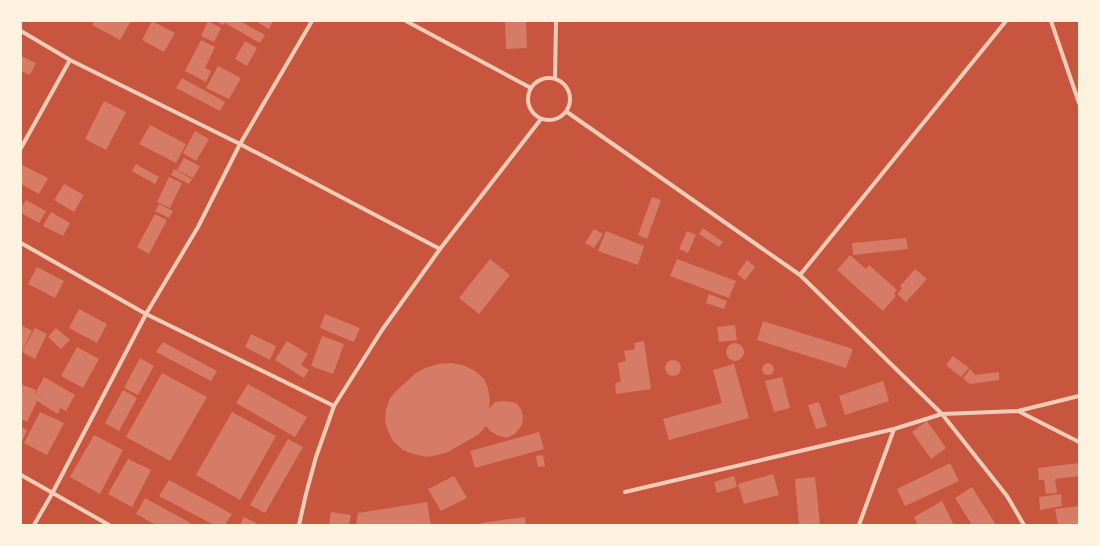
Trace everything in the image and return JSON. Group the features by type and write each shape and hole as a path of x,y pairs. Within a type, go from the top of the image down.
{"street":[{"path":"34,525 53,492 146,314 198,227 240,144 312,21"},
{"path":"406,21 531,88"},
{"path":"555,79 556,21"},
{"path":"800,274 1006,21"},
{"path":"1051,21 1079,103"},
{"path":"21,31 70,60 240,144 440,249"},
{"path":"21,148 70,60"},
{"path":"548,78 555,79 566,86 569,92 570,106 567,112 555,120 541,119 530,109 528,95 531,88 541,80 548,78"},
{"path":"567,112 800,274 942,414 1007,496 1024,525"},
{"path":"298,525 316,457 334,406 382,330 440,249 541,119"},
{"path":"21,243 146,314 334,406"},
{"path":"625,492 894,429 942,414 1018,411 1079,396"},
{"path":"1018,411 1079,442"},
{"path":"858,525 894,429"},
{"path":"21,475 109,525"}],"building":[{"path":"95,21 131,21 120,40 92,25"},
{"path":"152,21 175,33 164,52 142,40"},
{"path":"208,21 221,28 214,42 201,36"},
{"path":"215,21 240,21 265,35 260,43 225,23 223,25"},
{"path":"273,21 269,29 257,22"},
{"path":"505,21 526,21 527,48 506,49"},
{"path":"201,40 215,47 205,68 211,71 206,82 185,71"},
{"path":"245,41 257,48 247,66 235,59"},
{"path":"21,56 36,63 30,75 21,71"},
{"path":"218,66 241,78 229,99 206,88"},
{"path":"182,78 225,102 220,111 176,88"},
{"path":"104,101 126,112 106,150 85,139"},
{"path":"150,125 186,144 176,163 139,144"},
{"path":"195,131 209,139 196,161 183,153"},
{"path":"184,158 200,166 193,178 177,170"},
{"path":"136,164 159,177 155,184 132,171"},
{"path":"22,165 48,178 39,194 21,184"},
{"path":"174,169 192,179 189,184 171,175"},
{"path":"169,177 182,183 170,208 157,202"},
{"path":"64,184 84,195 74,212 54,200"},
{"path":"652,197 661,200 647,239 638,235"},
{"path":"26,200 46,211 39,223 21,213 21,208"},
{"path":"159,204 173,211 169,218 155,211"},
{"path":"51,212 70,223 63,236 43,226"},
{"path":"155,214 167,220 149,254 137,247"},
{"path":"703,228 723,242 719,247 699,234"},
{"path":"594,229 603,234 594,248 585,243"},
{"path":"606,231 644,246 638,265 598,251"},
{"path":"687,231 696,235 688,253 679,249"},
{"path":"906,238 908,249 853,255 852,243"},
{"path":"850,255 866,269 869,265 897,290 894,294 896,296 883,311 837,270"},
{"path":"490,259 510,275 479,314 459,298"},
{"path":"677,259 736,281 729,298 670,276"},
{"path":"747,260 755,267 745,280 737,274"},
{"path":"37,267 64,281 55,298 28,284"},
{"path":"915,269 927,279 906,302 897,294 902,288 900,286"},
{"path":"709,294 727,301 724,309 706,303"},
{"path":"79,309 107,324 97,343 69,328"},
{"path":"325,314 360,328 354,342 320,328"},
{"path":"763,321 853,349 846,368 757,340"},
{"path":"21,325 32,331 21,353"},
{"path":"735,325 737,340 719,342 717,327"},
{"path":"35,328 47,334 35,359 22,352"},
{"path":"56,328 70,340 61,349 48,337"},
{"path":"251,334 276,346 270,360 245,347"},
{"path":"322,336 344,344 333,374 311,366"},
{"path":"287,341 308,354 301,365 309,370 304,378 275,360"},
{"path":"644,341 651,389 616,394 615,383 621,382 618,363 626,361 624,351 635,349 634,343"},
{"path":"163,342 217,371 211,381 156,352"},
{"path":"735,343 741,346 744,352 741,358 735,361 729,358 726,352 729,346"},
{"path":"77,347 99,359 83,388 61,376"},
{"path":"953,356 969,368 961,377 946,365"},
{"path":"140,358 154,366 138,395 124,388"},
{"path":"673,360 679,362 681,368 679,374 673,376 667,374 665,368 667,362"},
{"path":"451,363 463,365 475,371 484,379 488,388 490,401 489,409 495,402 505,401 516,403 521,409 523,416 522,425 515,434 507,438 490,431 486,426 479,434 448,452 438,455 427,457 403,450 393,441 385,421 386,409 390,398 416,373 425,368 438,364"},
{"path":"770,363 773,364 773,374 766,375 763,374 762,367 763,364"},
{"path":"734,364 749,418 669,440 663,419 722,403 713,370"},
{"path":"970,369 975,375 999,372 999,380 970,384 963,378"},
{"path":"162,373 207,397 170,461 126,437"},
{"path":"44,377 75,395 66,411 60,408 58,414 37,401 27,422 21,419 21,384 36,390 34,394 47,401 35,394"},
{"path":"782,377 790,408 774,412 765,381"},
{"path":"883,381 889,401 845,415 839,396"},
{"path":"248,384 307,417 295,437 236,403"},
{"path":"123,390 137,398 119,431 105,423"},
{"path":"819,402 827,426 816,429 808,405"},
{"path":"40,412 64,423 47,455 24,443"},
{"path":"232,412 276,436 240,500 196,475"},
{"path":"927,421 946,448 931,459 912,432"},
{"path":"21,427 27,430 21,444"},
{"path":"539,432 544,449 475,468 470,451"},
{"path":"94,435 123,450 100,494 70,477"},
{"path":"288,439 303,447 265,513 250,505"},
{"path":"543,455 545,466 538,467 536,456"},
{"path":"128,459 151,470 132,507 108,494"},
{"path":"950,463 959,481 905,506 897,489"},
{"path":"1079,463 1079,476 1055,479 1057,493 1046,494 1044,480 1039,480 1038,468"},
{"path":"773,474 779,495 744,504 738,484"},
{"path":"454,476 467,498 441,511 428,489"},
{"path":"734,476 737,487 717,493 714,482"},
{"path":"815,477 820,525 799,525 795,479"},
{"path":"169,480 232,514 225,525 214,525 159,496"},
{"path":"972,487 996,525 972,525 955,498"},
{"path":"1061,494 1062,506 1040,510 1039,497"},
{"path":"145,498 194,525 156,525 136,514"},
{"path":"942,501 954,525 918,525 914,517"},
{"path":"427,502 431,525 356,525 358,513"},
{"path":"1079,506 1079,525 1058,525 1055,509"},
{"path":"331,512 351,515 349,525 329,525"},
{"path":"244,517 260,525 240,525"},
{"path":"525,517 526,525 481,525 481,523"}]}
